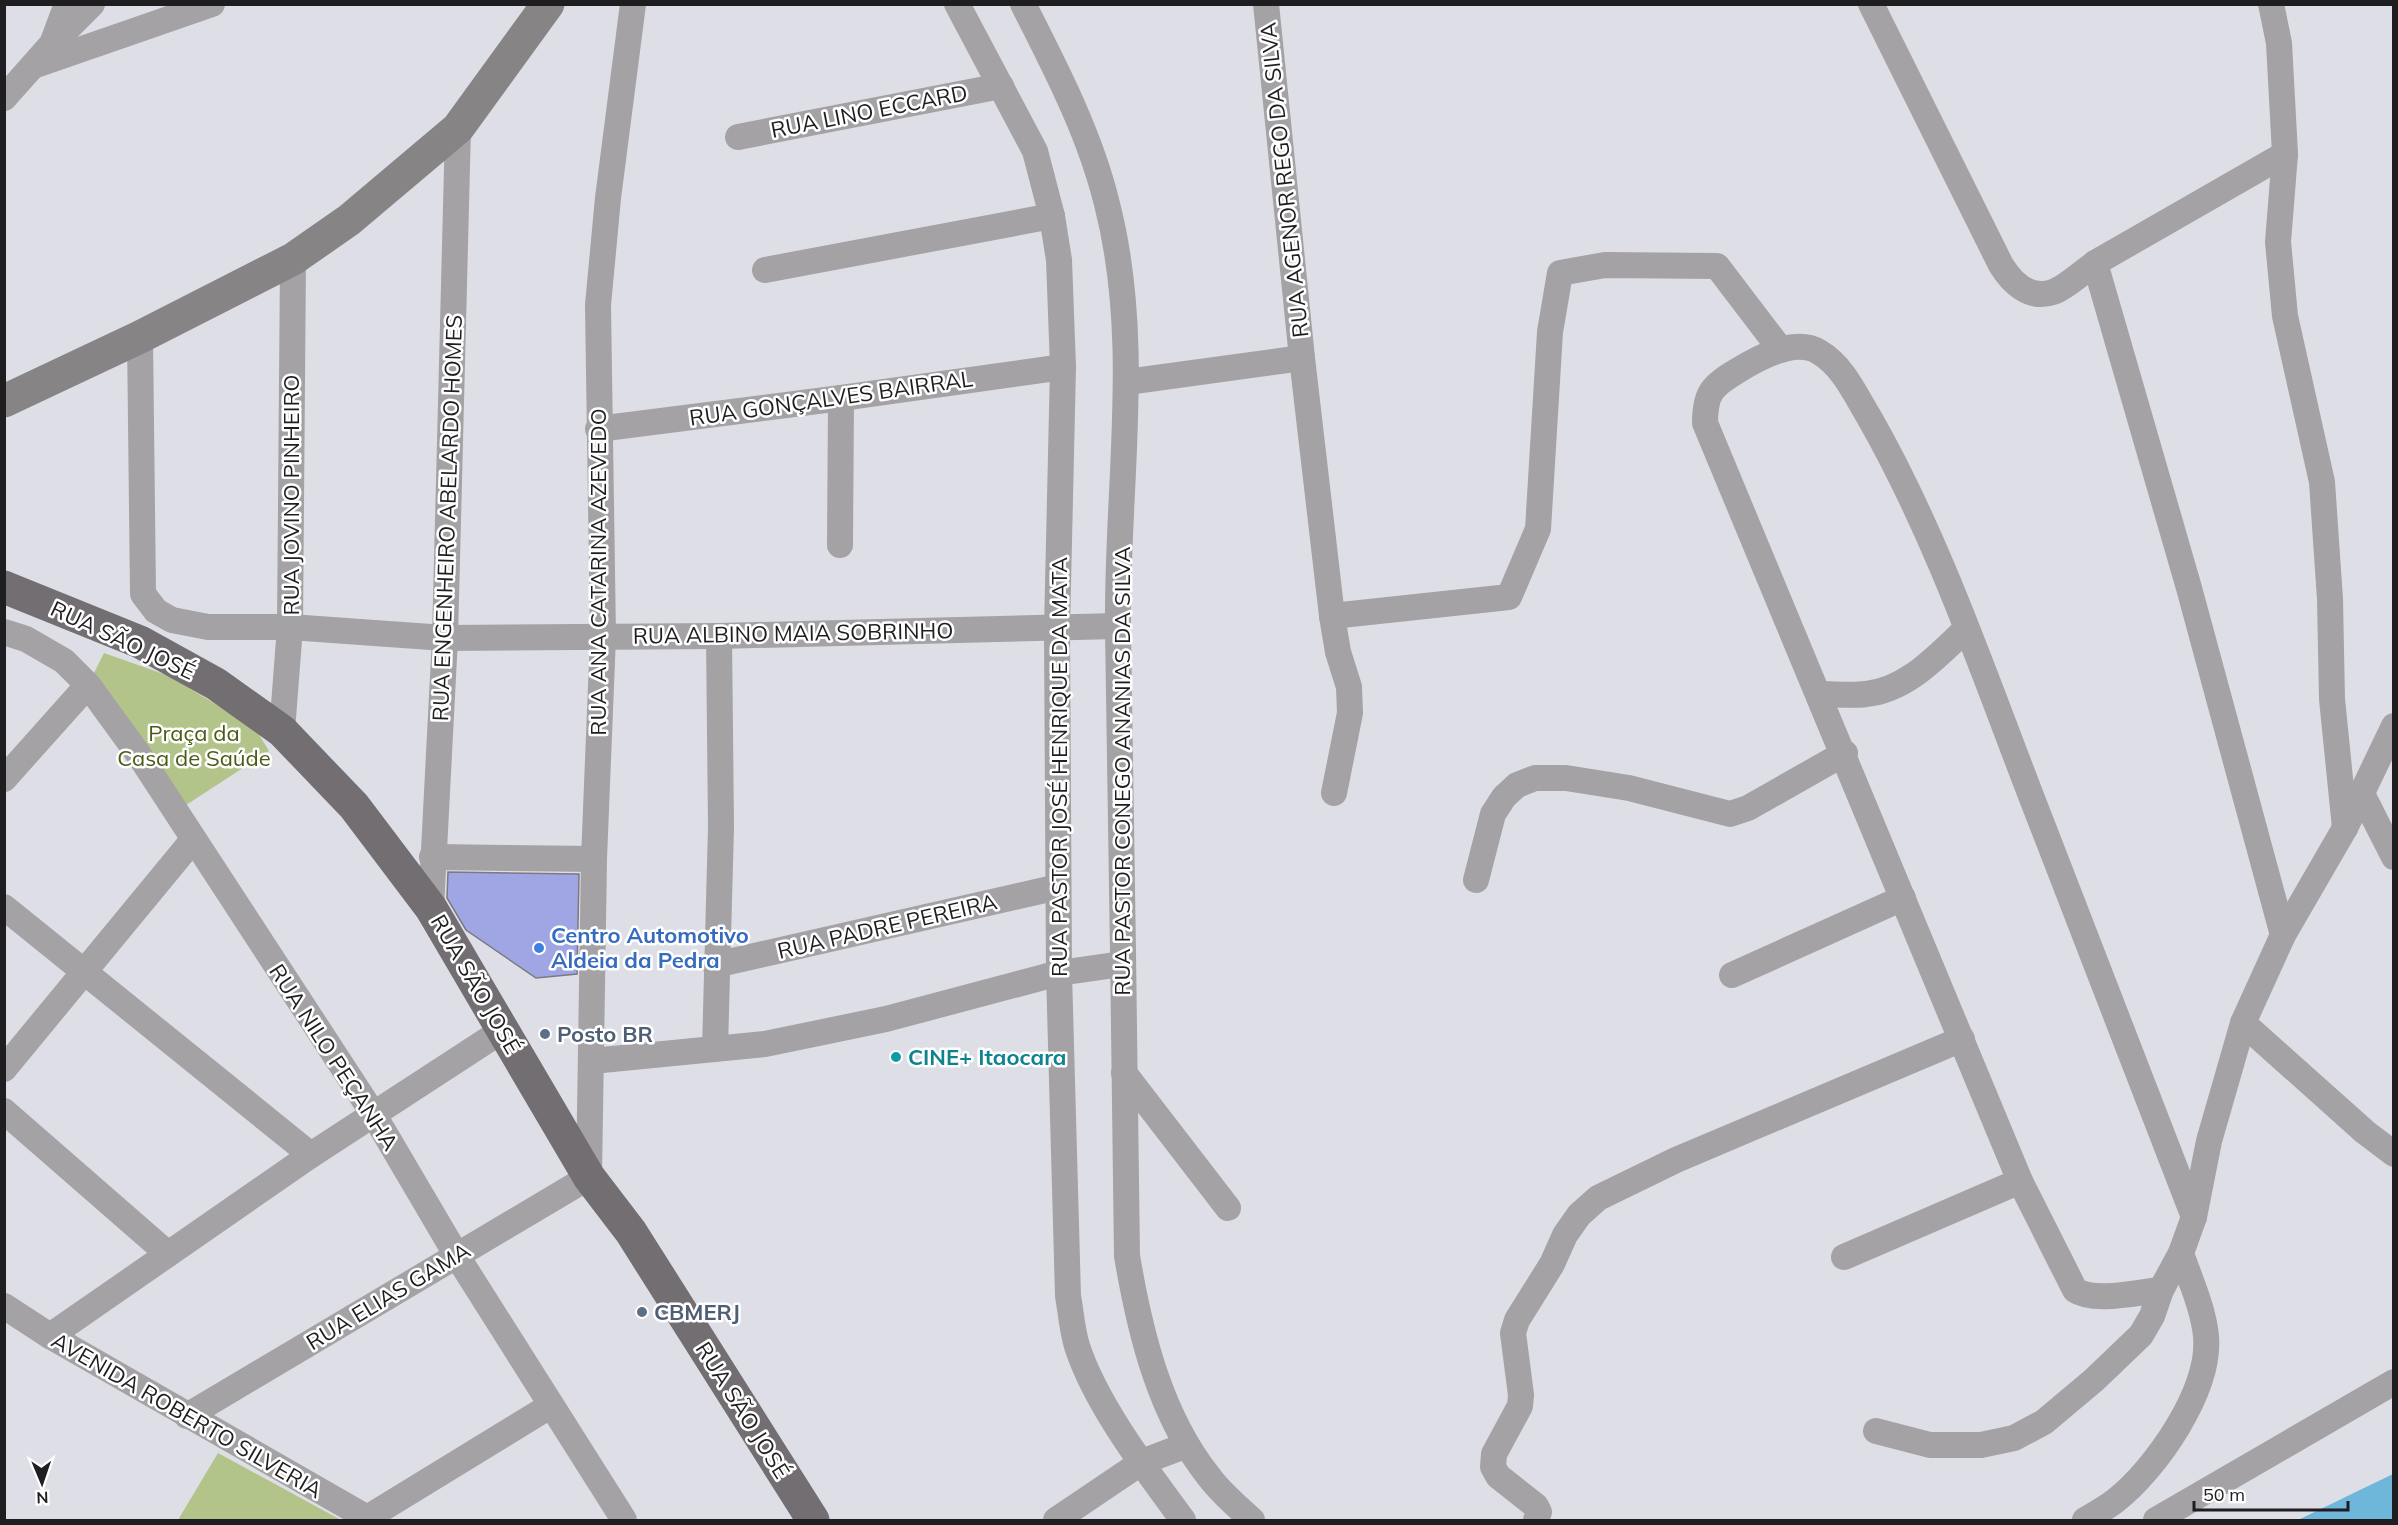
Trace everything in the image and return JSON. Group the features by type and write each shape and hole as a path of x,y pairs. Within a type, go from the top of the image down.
{"main road":[{"path":"4,401 140,337 293,259 349,220 458,128 548,4"},
{"name":"RUA SÃO JOSÉ","path":"4,587 148,646 216,684 282,731 354,806 431,908 590,1177 631,1232 813,1521"}],"street":[{"path":"52,44 67,4"},
{"path":"4,98 52,44 92,4"},
{"path":"33,66 212,4"},
{"name":"RUA ANA CATARINA AZEVEDO","path":"590,1177 594,859 603,636 598,429 598,305 608,198 633,4"},
{"name":"RUA PASTOR JOSÉ HENRIQUE DA MATA","path":"957,4 1035,151 1052,216 1059,260 1063,367 1057,629 1058,887 1068,1296 1077,1346 1095,1388 1183,1521"},
{"name":"RUA PASTOR CONEGO ANANIAS DA SILVA","path":"1023,4 1054,65 1092,152 1108,205 1118,257 1127,382 1118,626 1127,1256 1141,1332 1160,1386 1187,1445 1210,1479 1252,1521"},
{"name":"RUA AGENOR REGO DA SILVA","path":"1127,382 1302,358 1266,4"},
{"path":"1871,4 2001,265 2011,281 2023,290 2037,293 2053,292 2095,263 2285,154"},
{"path":"2271,4 2279,43 2285,154 2278,242 2285,316 2322,482 2330,599 2332,699 2345,828"},
{"name":"RUA LINO ECCARD","path":"738,137 1000,86"},
{"name":"RUA ENGENHEIRO ABELARDO HOMES","path":"431,908 445,638 458,128"},
{"path":"765,270 1052,216"},
{"name":"RUA JOVINO PINHEIRO","path":"282,731 290,627 293,259"},
{"path":"2095,263 2189,588 2283,935"},
{"path":"1332,616 1509,597 1538,529 1550,332 1560,273 1605,265 1717,266 1781,350"},
{"name":"RUA ALBINO MAIA SOBRINHO","path":"140,337 143,594 156,611 172,620 208,627 290,627 445,638 719,636 1118,626"},
{"path":"2161,1290 2083,1296 2075,1290 2020,1181 1845,753 1705,423 1705,406 1710,391 1721,380 1751,362 1781,350 1803,347 1818,350 1844,375 1900,472 1966,629 2194,1216"},
{"path":"1302,358 1332,616 1338,652 1349,687 1350,713 1334,794"},
{"name":"RUA GONÇALVES BAIRRAL","path":"598,429 1063,367"},
{"path":"840,545 841,398"},
{"path":"1819,694 1866,694 1892,688 1934,659 1966,629"},
{"name":"RUA NILO PEÇANHA","path":"4,632 26,639 64,661 88,686 139,755 192,841 374,1115 457,1256 624,1521"},
{"path":"715,1049 721,827 719,636"},
{"path":"4,779 88,686"},
{"path":"1876,1431 1930,1444 1981,1444 2014,1438 2044,1422 2094,1380 2140,1335 2152,1316 2161,1290 2181,1253 2194,1216 2209,1141 2243,1023 2283,935 2345,828 2394,726"},
{"path":"1476,880 1493,814 1510,791 1535,778 1566,778 1629,788 1730,814 1748,808 1845,753"},
{"path":"2362,794 2394,857"},
{"path":"4,1069 84,969 192,841"},
{"path":"432,857 594,859"},
{"name":"RUA PADRE PEREIRA","path":"716,965 1058,887"},
{"path":"1732,975 1903,898"},
{"path":"4,907 84,969 311,1155"},
{"path":"592,1060 765,1044 886,1019 1059,973 1122,964"},
{"path":"2243,1023 2365,1132 2394,1154"},
{"path":"50,1336 311,1155 503,1030"},
{"path":"1536,1521 1539,1512 1536,1506 1498,1476 1493,1467 1494,1454 1520,1406 1521,1395 1513,1333 1517,1320 1552,1264 1564,1235 1579,1215 1598,1198 1676,1160 1962,1039"},
{"path":"1124,1074 1228,1208"},
{"path":"4,1111 168,1254"},
{"name":"RUA ELIAS GAMA","path":"187,1416 590,1177"},
{"path":"1844,1257 2020,1181"},
{"path":"2085,1521 2116,1500 2151,1464 2190,1403 2204,1364 2206,1338 2202,1313 2181,1253"},
{"name":"AVENIDA ROBERTO SILVERIA","path":"4,1306 50,1336 187,1416 369,1519"},
{"path":"2156,1521 2394,1382"},
{"path":"369,1519 550,1406"},
{"path":"1056,1521 1142,1462 1187,1445"}],"green space":[{"name":"Praça da Casa de Saúde","path":"104,653 169,676 255,728 269,751 180,809 92,677"},
{"path":"218,1453 341,1520 178,1520"}],"water":[{"path":"2393,1474 2393,1520 2298,1520"}],"building":[{"name":"Centro Automotivo Aldeia da Pedra","path":"448,872 579,874 577,974 536,978 466,930 447,898"}],"place":[{"name":"Centro Automotivo Aldeia da Pedra","path":"539,948"},
{"name":"Posto BR","path":"545,1034"},
{"name":"CINE+ Itaocara","path":"896,1057"},
{"name":"CBMERJ","path":"642,1312"}]}
